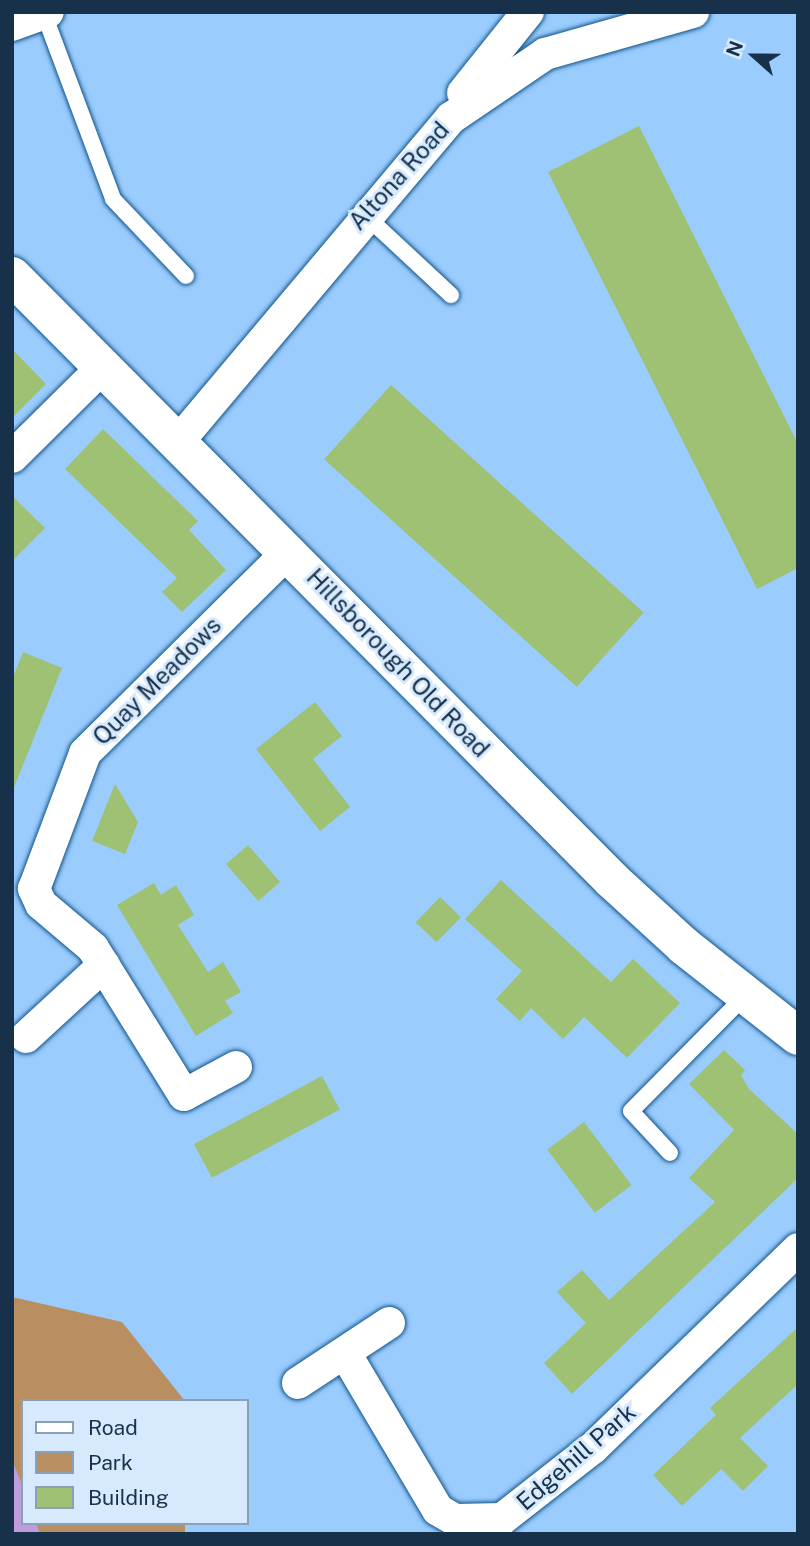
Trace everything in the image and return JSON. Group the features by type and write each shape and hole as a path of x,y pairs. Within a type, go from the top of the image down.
{"street":[{"path":"410,160 528,12"},
{"name":"Altona Road","path":"178,442 410,160 488,88 545,54 693,12"},
{"path":"12,25 46,13"},
{"name":"Hillsborough Old Road","path":"12,276 289,551 567,836 745,996 798,1036"},
{"path":"12,457 103,367"},
{"name":"Quay Meadows","path":"236,1067 184,1095 104,965 34,890 85,753 289,551"},
{"path":"26,1037 104,965"},
{"name":"Edgehill Park","path":"345,1353 438,1510 455,1520 502,1519 593,1448 798,1248"},
{"path":"298,1383 389,1323"}],"lane":[{"path":"46,13 113,199 186,276"},
{"path":"364,214 451,295"},
{"path":"670,1153 631,1111 745,996"}],"green space":[{"path":"12,1297 122,1322 183,1399 21,1399 21,1483 12,1460"},
{"path":"36,1525 185,1525 185,1534 36,1534"}],"shaded area":[{"path":"12,1460 21,1483 21,1525 37,1525 40,1534 12,1534"}],"building":[{"path":"639,126 798,444 798,568 757,589 548,172"},
{"path":"12,349 46,384 12,418"},
{"path":"391,385 644,613 577,687 324,459"},
{"path":"103,429 198,521 189,530 226,570 182,612 162,592 177,578 65,469"},
{"path":"12,496 45,528 12,561"},
{"path":"23,652 62,668 13,790 12,680"},
{"path":"315,702 342,736 313,759 350,807 320,831 256,749"},
{"path":"115,784 138,822 125,854 92,841"},
{"path":"248,845 280,882 258,901 226,864"},
{"path":"501,880 611,982 633,959 680,1003 627,1058 584,1017 563,1039 531,1008 520,1021 496,999 522,971 465,919"},
{"path":"154,883 161,895 176,885 194,915 178,925 208,972 223,962 241,992 225,1001 233,1013 196,1036 117,905"},
{"path":"440,897 461,917 437,942 416,922"},
{"path":"724,1050 745,1070 741,1075 749,1089 798,1134 798,1178 572,1394 544,1363 586,1323 557,1292 582,1270 609,1300 715,1202 689,1178 734,1130 689,1084"},
{"path":"322,1076 340,1110 212,1178 194,1144"},
{"path":"584,1122 632,1185 595,1213 547,1150"},
{"path":"798,1327 798,1384 740,1438 768,1466 743,1491 721,1469 682,1506 653,1475 716,1415 710,1408"}]}
